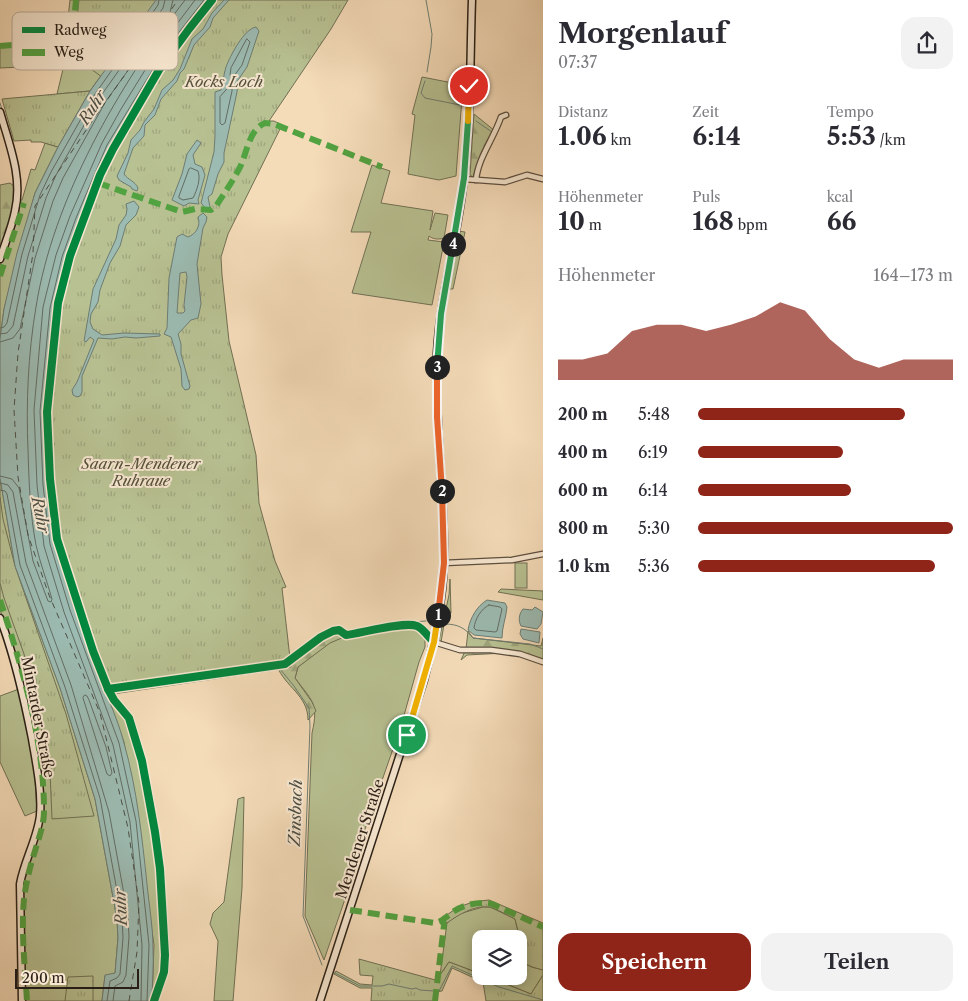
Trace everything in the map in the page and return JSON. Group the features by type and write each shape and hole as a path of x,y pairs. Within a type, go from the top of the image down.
{"main road":[{"name":"Mendener Straße","path":"320,1001 413,717 434,642 442,593 444,522 437,417 437,352 444,290 464,178 468,134 472,0"},
{"path":"0,112 12,149 18,193 13,220 0,259"},
{"name":"Mintarder Straße","path":"0,618 14,659 23,695 35,755 39,792 40,815 37,830 22,870 20,884 22,1001"}],"street":[{"path":"476,180 481,161 497,130 501,117 506,115"},
{"path":"464,178 505,182 527,175 543,179"},
{"path":"444,563 512,560 543,554"},
{"path":"434,642 460,650 491,650 520,654 543,662"}],"green space":[{"path":"70,0 92,0 116,12 69,12"},
{"name":"Saarn-Mendener Ruhraue","path":"79,0 348,0 331,29 269,121 282,125 228,234 221,257 229,341 256,455 259,503 275,561 286,587 282,588 291,667 288,668 86,698 20,404 120,90 92,70 178,70 178,12 78,12"},
{"path":"12,45 12,67 0,68 0,46"},
{"path":"63,70 105,70 90,91 57,94"},
{"path":"422,77 463,85 456,176 439,180 408,174 415,115 412,114"},
{"path":"90,91 58,147 41,142 31,142 31,140 14,141 2,99"},
{"path":"474,114 495,131 477,165 473,177 470,175"},
{"path":"45,143 58,147 35,193 4,309 0,339 0,266 17,211 18,200 22,200 31,169 35,170"},
{"path":"372,165 390,171 381,203 433,211 430,230 435,213 448,215 444,238 436,239 429,236 428,240 444,242 432,305 352,293 371,232 351,232"},
{"path":"10,183 15,187 16,201 0,253 0,185"},
{"path":"458,231 465,232 453,289 449,289 448,285"},
{"path":"0,478 15,566 60,688 95,799 117,919 118,938 115,974 105,976 102,1001 24,1001 23,878 35,843 40,775 7,629 0,610"},
{"path":"0,497 3,519 15,566 66,714 94,816 52,819 50,772 47,772 47,761 40,722 24,654 0,583"},
{"path":"515,563 527,563 527,588 515,588"},
{"path":"450,579 451,613 446,613 441,642 439,640 449,595"},
{"path":"501,589 543,591 543,600 498,592"},
{"path":"402,627 418,630 425,635 425,647 324,960 305,916 312,733 315,715 310,698 295,678 298,667 330,642 344,637"},
{"path":"337,631 344,637 330,643 298,667 295,678 316,711 308,720 307,711 300,697 285,680 277,666 300,656 321,639"},
{"path":"468,631 473,638 541,646 543,638 543,660 524,653 505,653 467,655 461,660 466,649"},
{"path":"19,689 34,762 37,811 25,816 0,762 0,696"},
{"path":"109,694 126,716 133,735 154,832 159,870 163,950 162,972 152,1001 154,945 124,742 107,695"},
{"path":"244,797 242,888 233,1001 214,1001 218,941 210,924 213,913 224,902 238,799"},
{"path":"489,900 543,923 543,970 527,964 527,930 518,930 515,919 489,907 466,911 447,923 443,918 464,905"},
{"path":"483,907 490,907 515,919 518,930 472,930 472,971 449,962 440,975 447,923 459,914"},
{"path":"359,959 439,981 440,975 449,962 472,971 472,977 452,968 442,991 435,992 434,1001 371,1001 372,988 360,988 334,974 336,971 360,984 372,985 373,976 360,975"},
{"path":"527,964 543,970 543,975 531,994 508,985 527,985"},
{"path":"543,975 543,1001 486,1001 483,985 508,985 531,994"},
{"path":"93,976 93,1001 65,1001 68,977"}],"water":[{"path":"156,0 211,0 178,40 178,12 147,12"},
{"path":"224,0 229,0 213,18 210,27 194,45 177,81 161,99 155,115 145,125 144,136 133,148 124,174 138,188 137,191 132,189 119,180 117,176 128,153 131,140 154,109 162,90 173,80 180,69 192,39 203,29 212,13"},
{"path":"256,27 259,31 247,67 238,80 224,153 224,162 212,194 208,197 210,207 206,209 201,203 214,152 215,92 221,90 226,67 238,44 251,29"},
{"name":"Ruhr","path":"105,70 157,70 113,145 76,229 63,270 51,328 46,417 46,453 51,521 59,558 73,604 94,664 118,723 129,760 138,813 152,924 152,1001 102,1001 105,975 115,973 118,938 117,919 95,799 60,688 15,566 0,478 0,339 4,309 17,253 35,193 58,147 90,91"},
{"path":"197,140 201,143 193,155 195,164 202,167 205,175 198,200 199,204 189,203 184,206 172,200 187,154"},
{"path":"134,201 139,207 136,215 126,225 120,246 110,263 100,290 98,302 91,314 90,322 93,329 102,335 124,333 160,334 160,336 98,338 82,376 82,392 77,397 73,395 72,390 94,340 90,337 86,342 84,341 93,289 116,239 119,225 126,215 126,204"},
{"path":"203,213 207,217 203,228 197,264 201,304 198,318 191,320 178,334 181,354 190,386 189,389 185,390 182,386 181,369 171,337 164,334 167,328 169,278 177,237 182,234 188,237 193,234 198,226 198,217","holes":["186,272 185,311 177,313 180,273"]},
{"path":"487,600 505,603 507,607 502,638 474,635 468,630 474,613"},
{"path":"535,607 543,612 541,624 537,629 521,626 519,617 523,609 532,610"},
{"path":"521,629 540,632 539,643 523,639 520,634"}],"waterway":[{"path":"426,0 432,34 427,72"},
{"path":"425,81 421,93 425,98 460,105"},
{"path":"0,103 2,109"},
{"path":"476,121 492,132"},
{"name":"Zinsbach","path":"116,692 287,667 324,639 335,634 396,623 426,621"},
{"path":"445,624 461,627 473,638 530,644 543,649"},
{"name":"Zinsbach","path":"280,669 309,708 310,726 303,916 322,965"},
{"name":"Zinsbach","path":"439,991 452,966 499,987 543,1000"},
{"name":"Zinsbach","path":"335,973 360,986 382,986 389,984 434,991"}],"ferry route":[{"path":"169,12 178,0"},
{"path":"128,70 35,206 33,253 18,353 14,410 18,477 28,535 49,595 100,713 128,828 139,903 137,952 129,1001"}],"marked path":[{"path":"75,12 76,0"},
{"path":"0,46 12,45"},
{"path":"98,183 182,212 195,209 211,210 216,206 236,174 251,137 259,126 265,123 274,124 382,167"},
{"path":"0,276 24,203"},
{"path":"0,600 24,677 36,730 43,784 43,821 30,869 23,911 27,1001"},
{"path":"350,910 435,923 464,906 487,903 543,927"},
{"path":"435,1001 443,921"}],"cycle path":[{"path":"178,44 212,0"},
{"path":"154,1001 164,972 165,955 160,869 155,832 142,761 129,718 114,700 108,689 93,651 57,539 50,479 47,412 58,303 70,256 100,175 159,70"},
{"path":"108,689 285,664 321,637 339,630 346,635 393,626 411,625 419,627 434,642"}],"route":[{"path":"407,735 434,642 442,593 444,530 437,417 437,352 444,290 464,178 468,134 469,86"}],"park label":[{"name":"Kocks Loch","path":"224,82"}]}
